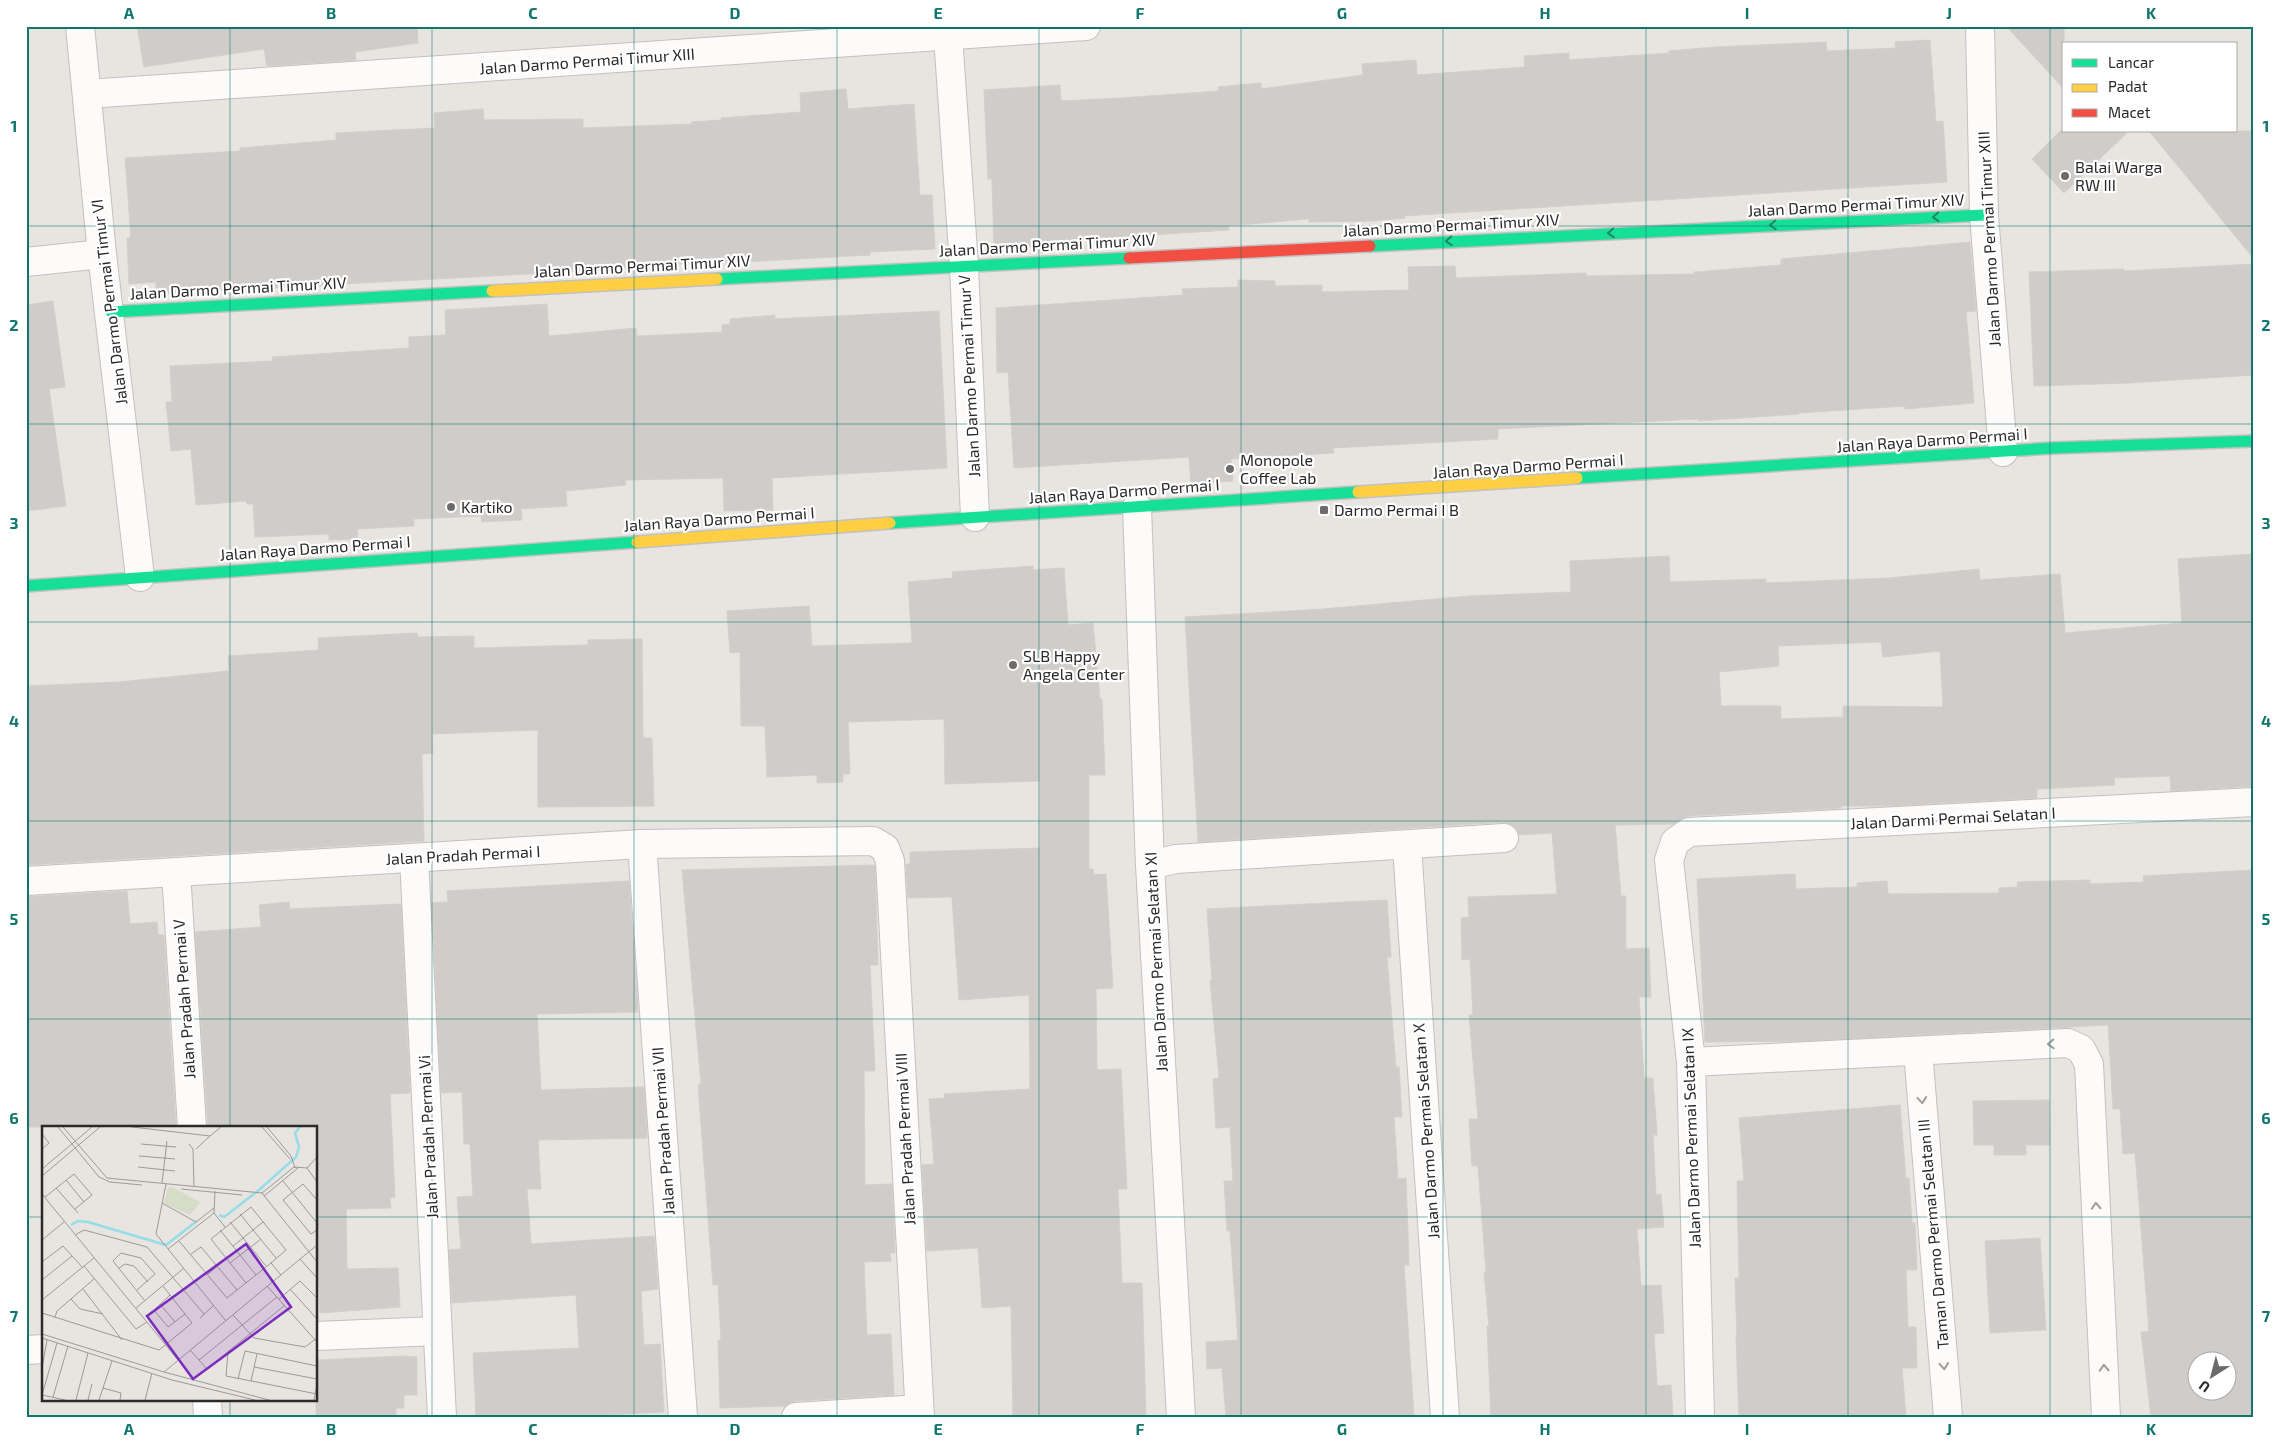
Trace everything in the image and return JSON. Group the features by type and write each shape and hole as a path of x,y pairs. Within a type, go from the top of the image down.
{"street":[{"name":"Jalan Darmo Permai Timur VI","path":"80,26 102,254 111,312 140,577"},
{"name":"Jalan Darmo Permai Timur XIII","path":"87,94 946,31 1086,26"},
{"name":"Jalan Darmo Permai Timur XIII","path":"1980,26 1984,215 2004,452"},
{"name":"Jalan Darmo Permai Timur V","path":"946,31 964,266 975,517"},
{"name":"Jalan Darmo Permai Timur XIV","path":"111,312 964,266 1984,215"},
{"path":"26,262 102,254"},
{"name":"Jalan Raya Darmo Permai I","path":"26,586 975,517 2004,452 2254,441"},
{"name":"Jalan Darmo Permai Selatan XI","path":"1138,507 1150,865 1181,1417"},
{"name":"Jalan Darmi Permai Selatan I","path":"1669,860 1675,842 1689,832 2254,802"},
{"path":"1150,865 1176,859 1407,846 1504,838"},
{"name":"Jalan Pradah Permai I","path":"26,881 642,844 874,841 885,848 890,861"},
{"name":"Jalan Pradah Permai VII","path":"642,844 683,1417"},
{"name":"Jalan Darmo Permai Selatan X","path":"1407,846 1445,1417"},
{"name":"Jalan Pradah Permai Vi","path":"414,858 442,1417"},
{"name":"Jalan Darmo Permai Selatan IX","path":"1669,860 1691,1062 1700,1417"},
{"name":"Jalan Pradah Permai VIII","path":"890,861 920,1413"},
{"name":"Jalan Pradah Permai V","path":"176,872 192,1126"},
{"path":"1691,1062 2068,1043 2081,1049 2090,1064 2106,1417"},
{"name":"Taman Darmo Permai Selatan III","path":"1918,1051 1948,1417"},
{"path":"318,1336 437,1331"},
{"path":"26,1350 42,1349"},
{"path":"207,1400 208,1417"},
{"path":"796,1417 920,1413"}],"building":[{"path":"137,26 417,26 418,43 355,52 356,60 267,66 264,49 144,67"},
{"path":"2006,26 2064,26 2062,87"},
{"path":"1930,40 1936,122 1943,121 1947,182 1404,216 1405,218 1375,221 1309,222 1309,219 1228,226 1229,230 1045,242 1045,246 994,249 992,179 988,179 984,90 1060,85 1061,101 1121,98 1219,91 1218,87 1261,83 1261,89 1363,75 1362,64 1416,60 1417,75 1525,67 1524,56 1569,53 1569,60 1669,53 1669,51 1715,47 1826,42 1827,51 1896,48 1895,42"},
{"path":"846,89 848,109 914,104 920,195 932,195 935,249 870,252 870,255 726,263 726,261 641,266 641,268 156,294 156,282 129,284 127,238 131,238 125,158 240,151 240,148 336,140 336,133 435,128 434,113 483,109 484,120 583,119 583,128 692,124 691,122 722,120 721,118 801,112 800,93"},
{"name":"Balai Warga RW III","path":"2060,131 2128,132 2064,193 2032,159"},
{"path":"2254,131 2254,259 2150,132"},
{"path":"1970,242 1976,311 1966,312 1974,403 1905,409 1905,406 1699,421 1698,419 1498,429 1498,439 1333,448 1334,453 1231,459 1233,481 1191,484 1189,457 1014,468 1008,372 997,373 996,308 1183,295 1182,289 1238,287 1238,280 1275,281 1275,286 1322,285 1322,292 1409,290 1408,267 1455,266 1456,278 1586,273 1586,276 1695,274 1694,272 1781,265 1781,259"},
{"path":"2254,264 2254,375 2128,383 2034,386 2029,272 2124,269 2124,271"},
{"path":"53,301 65,387 49,389 66,506 26,511 26,305"},
{"path":"547,304 549,336 636,328 637,336 722,332 722,325 730,324 730,319 775,315 775,319 939,311 947,468 772,478 773,510 724,511 723,478 625,480 626,485 566,491 567,506 521,509 522,520 482,522 481,516 414,519 414,526 357,529 358,539 329,540 329,534 255,537 253,504 247,504 246,501 196,505 191,449 171,451 166,402 172,402 170,366 273,361 272,357 409,348 409,337 446,335 445,310"},
{"path":"2254,554 2254,786 2171,791 2170,776 2114,778 2115,785 2037,789 2037,798 1886,806 1841,806 1841,808 1688,816 1673,824 1615,825 1621,896 1626,896 1626,949 1649,948 1651,997 1639,997 1644,1078 1653,1078 1657,1135 1653,1135 1656,1195 1661,1194 1664,1227 1637,1229 1641,1286 1661,1285 1664,1333 1654,1334 1657,1386 1671,1385 1673,1417 1491,1417 1487,1326 1489,1326 1484,1273 1486,1273 1478,1166 1472,1166 1469,1119 1478,1119 1469,1015 1473,1015 1470,959 1462,960 1461,918 1469,917 1468,897 1557,894 1552,833 1519,835 1517,829 1511,824 1503,822 1198,842 1185,617 1323,609 1469,596 1571,592 1570,561 1669,556 1670,582 1766,579 1766,583 1889,578 1979,569 1980,580 2060,574 2065,633 2182,623 2178,559","holes":["1881,642 1883,657 1940,651 1943,707 1843,706 1843,717 1781,719 1781,706 1721,706 1719,672 1779,666 1778,646"]},
{"path":"1033,566 1033,570 1064,568 1068,625 1093,623 1100,699 1102,699 1105,775 1089,775 1089,869 1093,869 1094,875 1106,874 1113,988 1096,989 1097,1070 1121,1069 1127,1189 1118,1189 1122,1283 1142,1283 1146,1417 1013,1417 1011,1306 982,1308 978,1248 927,1251 922,1165 934,1164 929,1099 945,1098 944,1094 1030,1089 1029,995 959,1000 952,897 908,898 906,864 910,864 910,852 1040,848 1040,781 945,784 944,719 848,722 850,774 843,774 843,782 817,783 817,775 767,777 765,726 741,726 740,652 730,653 727,611 809,606 812,646 912,643 908,582 953,578 952,572"},
{"path":"417,633 418,637 474,636 474,648 588,645 588,640 642,639 643,738 652,738 654,806 538,807 538,730 432,734 433,753 422,754 424,841 26,865 26,686 119,682 229,671 228,656 319,650 318,638"},
{"path":"875,865 878,965 870,965 875,1071 864,1071 865,1185 892,1184 895,1253 890,1253 891,1261 864,1262 867,1335 891,1334 894,1395 795,1401 786,1406 720,1408 718,1340 721,1340 718,1285 713,1285 698,1085 701,1084 682,870"},
{"path":"2254,870 2254,1417 2151,1417 2141,1332 2149,1331 2135,1153 2123,1154 2120,1109 2113,1109 2108,1025 1804,1041 1705,1042 1697,879 1795,874 1796,889 1857,887 1857,883 1887,881 1888,894 1999,893 1999,888 2018,887 2017,882 2090,880 2090,884 2144,882 2143,876"},
{"path":"629,881 638,1012 537,1014 541,1090 644,1087 647,1138 538,1140 541,1189 527,1189 531,1244 654,1236 658,1289 641,1291 644,1345 660,1344 664,1412 566,1417 476,1417 473,1353 579,1348 576,1295 452,1303 449,1250 461,1249 457,1197 473,1196 470,1144 464,1144 462,1092 441,1093 432,903 448,902 447,891"},
{"path":"127,891 130,924 157,922 158,935 164,935 176,1126 26,1127 26,897"},
{"path":"1387,900 1391,957 1387,957 1396,1067 1399,1067 1402,1117 1394,1117 1398,1179 1406,1178 1409,1265 1404,1265 1414,1417 1226,1417 1222,1368 1207,1369 1206,1342 1238,1340 1230,1231 1227,1231 1224,1181 1233,1181 1230,1127 1216,1128 1213,1079 1219,1078 1210,980 1212,980 1207,909"},
{"path":"289,902 290,909 401,904 410,1093 390,1094 395,1197 390,1198 391,1208 346,1209 347,1269 398,1268 400,1307 320,1313 318,1126 208,1126 195,932 261,927 259,905"},
{"path":"2049,1100 2050,1145 2026,1145 2026,1155 1994,1155 1994,1145 1974,1145 1973,1101"},
{"path":"1900,1105 1906,1179 1909,1178 1912,1223 1915,1223 1917,1270 1906,1270 1908,1327 1916,1327 1917,1368 1902,1368 1906,1417 1739,1417 1735,1278 1739,1278 1737,1181 1744,1181 1739,1118"},
{"path":"2040,1238 2046,1330 1990,1333 1985,1241"},
{"path":"417,1357 417,1395 404,1395 404,1408 396,1408 396,1417 316,1417 318,1360"}],"traffic: fast":[{"path":"1370,246 1984,215"},
{"path":"717,279 1129,258"},
{"path":"111,312 492,291"},
{"path":"1577,478 2053,448 2254,441"},
{"path":"890,523 1358,492"},
{"path":"26,586 637,542"}],"traffic: slow":[{"path":"492,291 717,279"},
{"path":"1358,492 1577,478"},
{"path":"637,542 890,523"}],"traffic: jam":[{"path":"1129,258 1370,246"}],"place":[{"name":"Balai Warga RW III","path":"2065,176"},
{"name":"Monopole Coffee Lab","path":"1230,469"},
{"name":"Kartiko","path":"451,507"},
{"name":"Darmo Permai I B","path":"1324,510"},
{"name":"SLB Happy Angela Center","path":"1013,665"}]}
